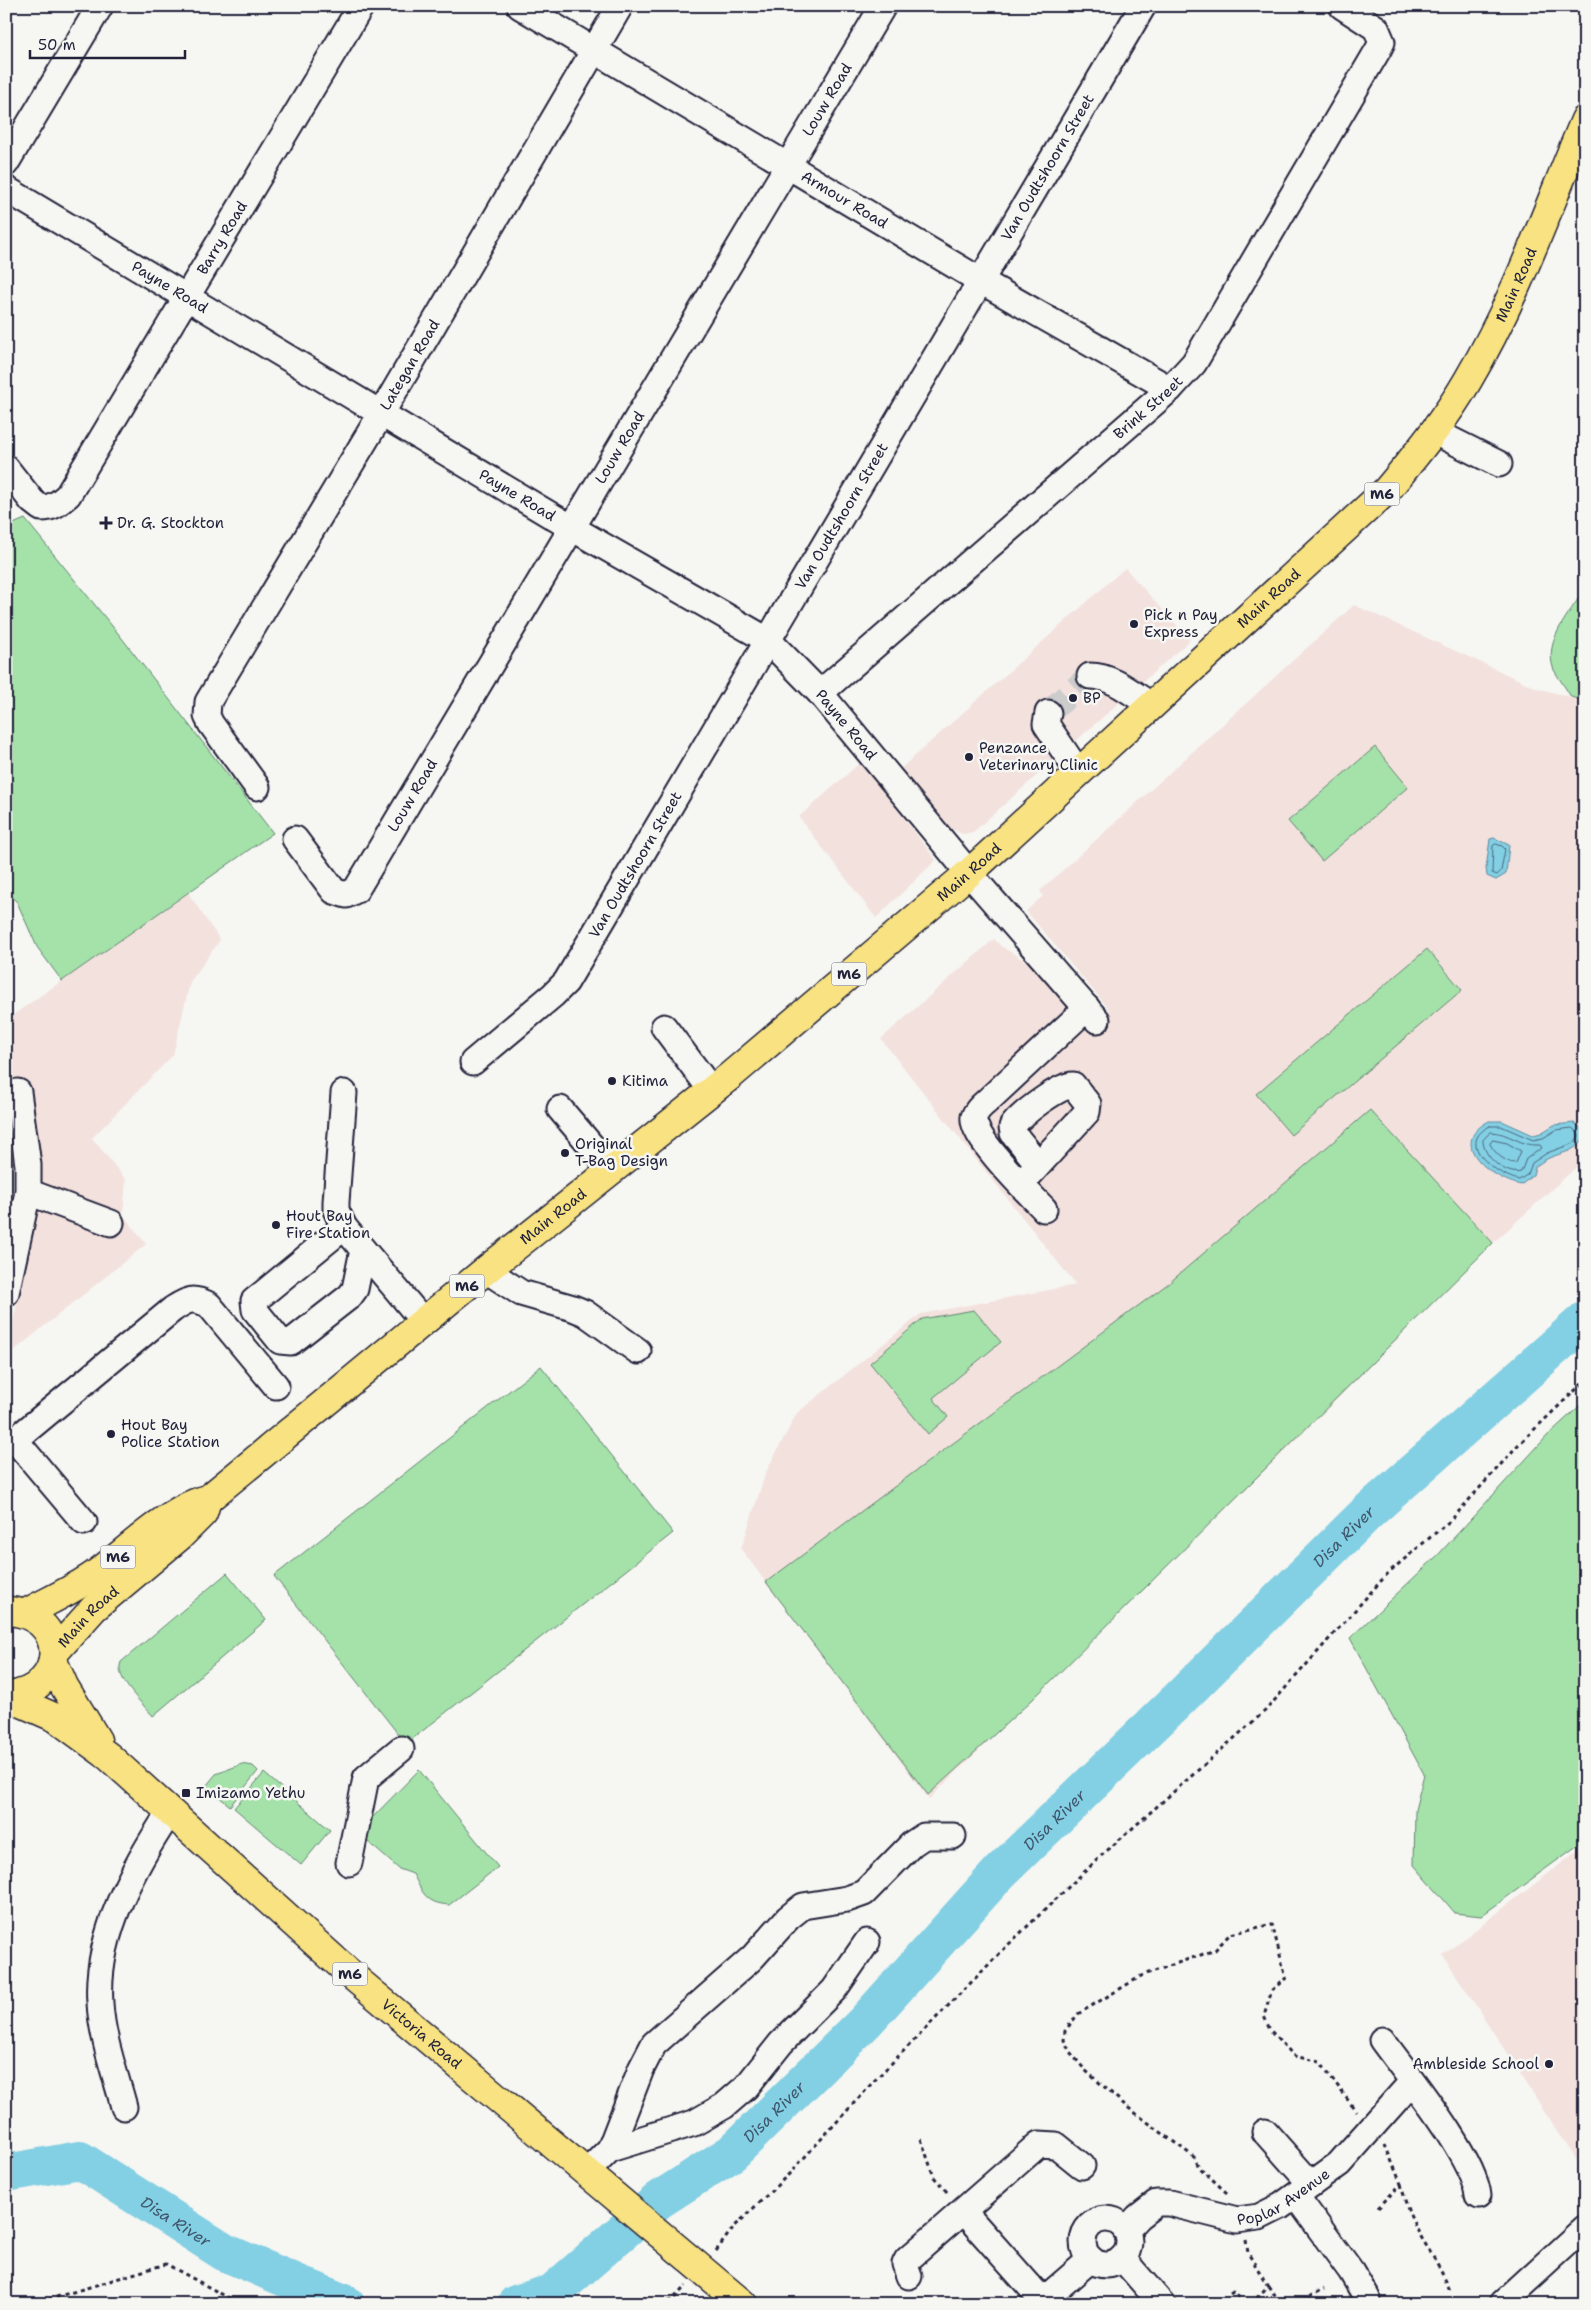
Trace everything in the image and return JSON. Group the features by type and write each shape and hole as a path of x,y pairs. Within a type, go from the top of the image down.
{"main road":[{"name":"Main Road","path":"53,1657 94,1608 186,1530 202,1513 208,1499 486,1270 712,1091 969,873 1386,490 1435,432 1468,380 1513,292 1585,120"},
{"name":"Main Road","path":"15,1608 96,1574 168,1518 194,1502 208,1499"},
{"name":"Victoria Road","path":"15,1608 41,1622 50,1636 53,1657 82,1716 108,1756"},
{"name":"Victoria Road","path":"7,1696 21,1695 42,1683 49,1673 53,1657"},
{"name":"Victoria Road","path":"7,1696 56,1718 108,1756 356,1979 695,2266 743,2304"}],"street":[{"path":"6,163 100,6"},
{"name":"Barry Road","path":"6,468 32,501 41,508 50,508 59,504 68,495 361,6"},
{"name":"Armour Road","path":"520,6 981,281 1170,389"},
{"name":"Lategan Road","path":"257,787 211,724 206,709 208,702 381,414 620,6"},
{"name":"Louw Road","path":"295,839 334,891 346,895 356,890 883,6"},
{"name":"Van Oudtshoorn Street","path":"473,1062 566,982 1143,6"},
{"name":"Brink Street","path":"820,693 1170,389 1194,363 1382,42 1376,28 1342,6"},
{"name":"Payne Road","path":"6,189 572,528 769,641 820,693 969,873 1092,1014 986,1102 977,1111 974,1118 977,1132 1000,1163 1021,1184"},
{"path":"1435,432 1499,464"},
{"path":"1090,676 1100,676 1112,681 1152,706"},
{"path":"1048,713 1046,724 1079,773"},
{"path":"664,1027 712,1091"},
{"path":"6,1294 28,1192 28,1165 18,1092"},
{"path":"344,1093 336,1210 344,1227 423,1321"},
{"path":"560,1109 612,1170"},
{"path":"1038,1164 1021,1184 1044,1209"},
{"path":"28,1192 111,1223"},
{"path":"344,1227 254,1302 255,1310 280,1341 291,1342 345,1302 355,1288 363,1250"},
{"path":"486,1270 521,1293 585,1313 638,1351"},
{"path":"84,1522 11,1441 173,1309 184,1302 196,1299 209,1305 276,1386"},
{"path":"349,1863 366,1778 401,1749"},
{"path":"124,2107 102,2024 99,1975 114,1915 154,1836 170,1812"},
{"path":"593,2178 610,2149 654,2044 752,1958 788,1918 803,1906 847,1899 864,1894 912,1844 924,1836 953,1836"},
{"path":"610,2149 694,2123 724,2106 746,2087 781,2042 834,1990 867,1942"},
{"path":"1382,2040 1472,2172 1478,2196"},
{"name":"Poplar Avenue","path":"1126,2230 1151,2206 1163,2202 1237,2220 1259,2217 1304,2190 1338,2164 1412,2082"},
{"path":"1265,2132 1304,2190 1367,2298"},
{"path":"909,2276 905,2266 906,2262 1039,2144 1056,2145 1082,2166"},
{"path":"963,2211 1041,2302 1090,2259"},
{"path":"1111,2220 1118,2222 1126,2230 1129,2246 1118,2262 1106,2265 1090,2259 1084,2245 1086,2231 1091,2226 1097,2222 1111,2220"},
{"path":"1502,2304 1585,2228"},
{"path":"1122,2258 1162,2304"}],"path":[{"path":"660,2304 672,2300 695,2266 792,2171 875,2080 1009,1944 1102,1856 1265,1711 1389,1572 1452,1519 1518,1445 1585,1380"},
{"path":"1282,2304 1268,2286 1248,2253 1243,2210 1238,2203 1199,2167 1194,2158 1126,2106 1086,2070 1070,2052 1064,2040 1065,2030 1078,2014 1143,1975 1215,1950 1230,1934 1272,1924 1286,1978 1272,1990 1264,2016 1270,2030 1294,2056 1320,2062 1351,2106 1380,2133 1401,2184 1409,2213 1422,2239 1438,2262 1451,2292"},
{"path":"922,2139 934,2177 963,2211"},
{"path":"1378,2208 1401,2184"},
{"path":"33,2304 166,2264 240,2304"},
{"path":"1251,2304 1268,2286"},
{"path":"1295,2304 1324,2288"},
{"path":"1230,2294 1233,2292 1246,2304"}],"shaded area":[{"path":"1125,568 1190,640 973,832 963,834 947,827 899,770"},
{"path":"1354,605 1537,688 1585,701 1585,1159 1493,1243 1300,1436 929,1799 741,1549 766,1472 797,1413 921,1314 1076,1285 881,1039 994,939 1002,947 1029,963 1085,1030 1109,1009 1026,911 1043,896 1040,891"},
{"path":"861,762 936,860 876,918 799,817"},
{"path":"188,893 220,940 190,982 173,1055 92,1138 126,1180 123,1215 146,1244 6,1357 28,1249 9,1243 16,1169 6,1156 6,1020"},
{"name":"Ambleside School","path":"1585,1845 1585,2173 1443,1955"}],"green space":[{"path":"25,519 121,637 273,833 62,981 37,947 17,902 6,892 6,527"},
{"path":"1585,593 1585,701 1571,697 1554,670 1551,660 1554,640 1558,631 1580,596"},
{"path":"1375,747 1408,787 1322,861 1288,821"},
{"path":"1427,949 1462,990 1291,1135 1256,1094"},
{"path":"1370,1110 1493,1243 1031,1701 928,1795 766,1582 1169,1283"},
{"path":"974,1310 1001,1342 933,1398 948,1417 928,1434 870,1363 922,1319"},
{"path":"541,1366 673,1533 406,1744 274,1576"},
{"path":"1585,1401 1585,1840 1481,1916 1455,1913 1414,1865 1415,1810 1424,1774 1350,1638 1438,1555 1549,1434"},
{"path":"227,1573 266,1620 153,1716 125,1683 121,1675 121,1662"},
{"path":"242,1764 253,1766 258,1771 230,1806 206,1786 216,1774"},
{"path":"419,1770 498,1867 449,1905 435,1902 426,1896 413,1874 399,1869 367,1841 371,1819"},
{"path":"264,1773 330,1830 301,1865 234,1808"}],"water":[{"path":"1494,838 1509,845 1506,874 1496,880 1487,876 1486,868 1490,839"},
{"path":"1489,1121 1502,1121 1533,1135 1541,1133 1554,1125 1574,1123 1581,1128 1584,1135 1574,1148 1547,1159 1535,1167 1533,1175 1521,1185 1498,1176 1478,1159 1472,1150 1471,1140 1477,1130"}],"waterway":[{"name":"Disa River","path":"516,2304 552,2293 659,2200 732,2153 865,2022 1000,1872 1178,1700 1368,1512 1585,1320"},
{"name":"Disa River","path":"6,2173 80,2160 224,2252 346,2304"}],"tunnel":[{"path":"1048,713 1090,676"}],"place":[{"name":"Dr. G. Stockton","path":"106,523"},
{"name":"Pick n Pay Express","path":"1134,624"},
{"name":"BP","path":"1073,698"},
{"name":"Penzance Veterinary Clinic","path":"969,757"},
{"name":"Kitima","path":"612,1081"},
{"name":"Original T-Bag Design","path":"565,1153"},
{"name":"Hout Bay Fire Station","path":"276,1225"},
{"name":"Hout Bay Police Station","path":"111,1434"},
{"name":"Imizamo Yethu","path":"186,1793"},
{"name":"Ambleside School","path":"1549,2064"}]}
